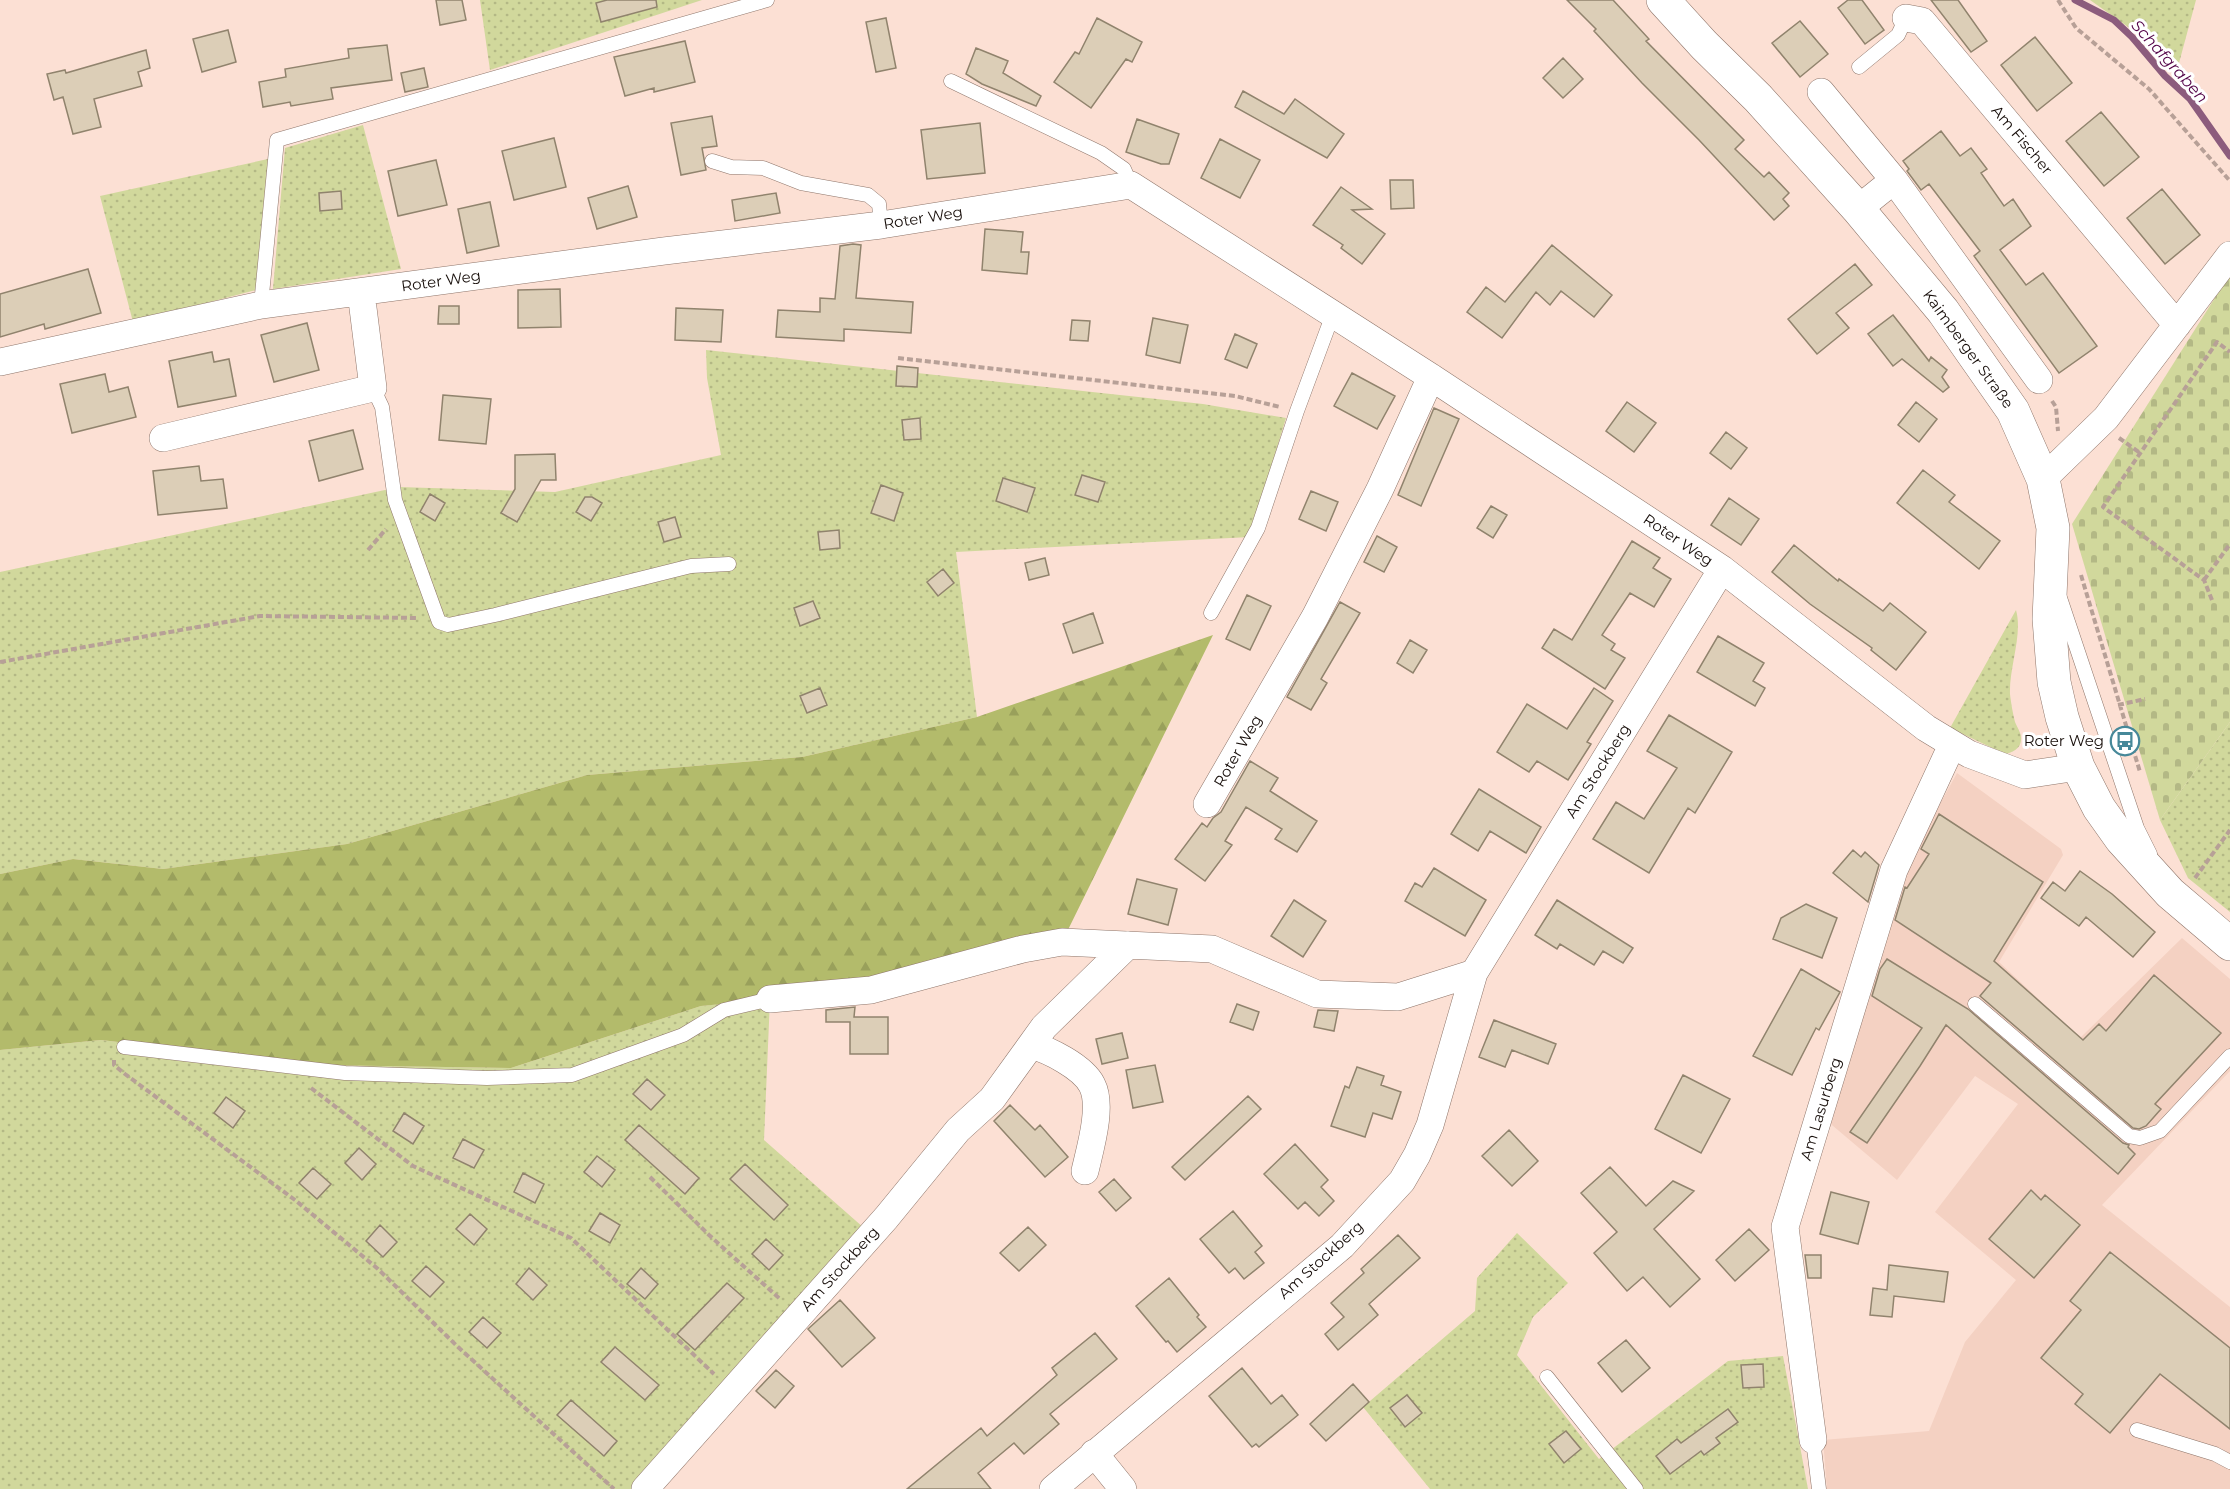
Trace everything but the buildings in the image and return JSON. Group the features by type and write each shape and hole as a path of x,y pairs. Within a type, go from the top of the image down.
{"main road":[{"name":"Kaimberger Straße","path":"1663,0 1704,45 1758,98 1858,209 1943,311 2013,411 2043,478 2053,528 2066,571 2049,619 2054,682 2062,717 2078,767 2098,808 2121,839 2181,888 2229,942"}],"street":[{"name":"Am Fischer","path":"1906,18 1922,21 2177,325"},
{"path":"1821,92 1894,180 2039,380"},
{"path":"1858,209 1894,180"},
{"name":"Roter Weg","path":"0,362 261,305 664,251 881,225 1131,185 1431,376 1722,569 1926,728 1952,745 1969,754 2025,775 2078,767"},
{"path":"2043,478 2106,418 2230,255"},
{"path":"163,438 373,388 361,292"},
{"name":"Roter Weg","path":"1207,804 1315,617 1380,489 1431,376"},
{"name":"Am Stockberg","path":"1053,1489 1342,1246 1402,1181 1430,1125 1474,973 1722,569"},
{"name":"Am Lasurberg","path":"1813,1440 1785,1227 1894,870 1952,745"},
{"path":"770,999 871,990 1023,949 1062,942 1212,949 1317,994 1398,997 1474,973"},
{"name":"Am Stockberg","path":"645,1489 886,1218 958,1130 992,1098 1044,1027 1128,945"},
{"path":"1031,1045 1046,1049 1072,1064 1092,1084 1096,1104 1093,1139 1085,1172"},
{"path":"1094,1454 1123,1489"}],"lane":[{"path":"261,305 277,140 766,0"},
{"name":"Am Fischer","path":"1859,68 1898,35 1906,18"},
{"path":"951,81 1101,153 1124,169 1131,185"},
{"path":"712,161 731,167 763,168 801,183 868,195 879,204 881,225"},
{"path":"1211,613 1258,528 1297,411 1333,314"},
{"path":"373,388 382,407 395,500 439,622 448,625 495,615 691,566 729,564"},
{"path":"2066,571 2137,828 2181,888"},
{"path":"124,1047 345,1073 487,1078 572,1075 683,1035 724,1010 770,999"},
{"path":"1975,1005 2129,1136 2140,1138 2160,1131 2230,1056"},
{"path":"1547,1377 1636,1489"},
{"path":"2137,1430 2215,1454 2230,1462"},
{"name":"Am Lasurberg","path":"1813,1440 1819,1489"}],"path":[{"path":"2058,0 2076,28 2149,89 2230,182"},
{"path":"2212,600 2204,580 2103,507 2217,342 2230,351"},
{"path":"898,358 1235,396 1297,411"},
{"path":"2039,380 2056,406 2057,430 2067,456"},
{"path":"2204,580 2230,544"},
{"path":"2066,571 2120,704 2143,783"},
{"path":"0,662 260,616 438,618"},
{"path":"2120,704 2145,699"},
{"path":"2181,888 2230,830"},
{"path":"124,1047 116,1052 114,1065 295,1200 378,1269 458,1347 614,1489"},
{"path":"292,1067 303,1082 412,1166 571,1238 732,1391"},
{"path":"651,1177 709,1235 799,1316"}],"shaded area":[{"path":"1957,773 2061,849 2063,855 1999,962 2080,1038 2182,938 2230,979 2230,1071 2102,1205 2230,1307 2230,1489 1827,1489 1823,1440 1929,1431 1965,1342 2016,1280 1935,1212 2018,1104 1975,1076 1897,1180 1826,1120 1903,871"}],"green space":[{"path":"480,0 702,0 490,70"},
{"path":"2090,0 2196,0 2179,63"},
{"path":"363,125 401,269 273,289 285,148"},
{"path":"268,159 256,290 133,322 100,196"},
{"path":"2230,274 2230,722 2160,820 2072,524"},
{"path":"706,350 1203,404 1286,418 1250,537 956,552 977,717 802,757 587,775 347,844 163,869 73,859 0,874 0,572 399,487 555,492 721,455 707,378"},
{"path":"2016,610 2018,630 2010,694 2021,740 2016,750 2005,754 1950,728"},
{"path":"1213,635 1062,942 871,990 701,1006 511,1068 317,1065 101,1040 0,1050 0,874 73,859 163,869 347,844 587,775 802,757 977,717"},
{"path":"2230,722 2230,912 2188,878 2160,820"},
{"path":"770,999 764,1140 864,1228 633,1489 0,1489 0,1050 101,1040 317,1065 511,1068 701,1006"},
{"path":"1517,1233 1568,1283 1533,1317 1517,1355 1599,1459 1728,1361 1783,1356 1808,1489 1430,1489 1363,1407 1475,1311 1477,1278"}],"waterway":[{"name":"Schafgraben","path":"2075,0 2114,20 2132,37 2165,76 2190,99 2230,156"}],"place":[{"name":"Roter Weg","path":"2125,741"}]}
